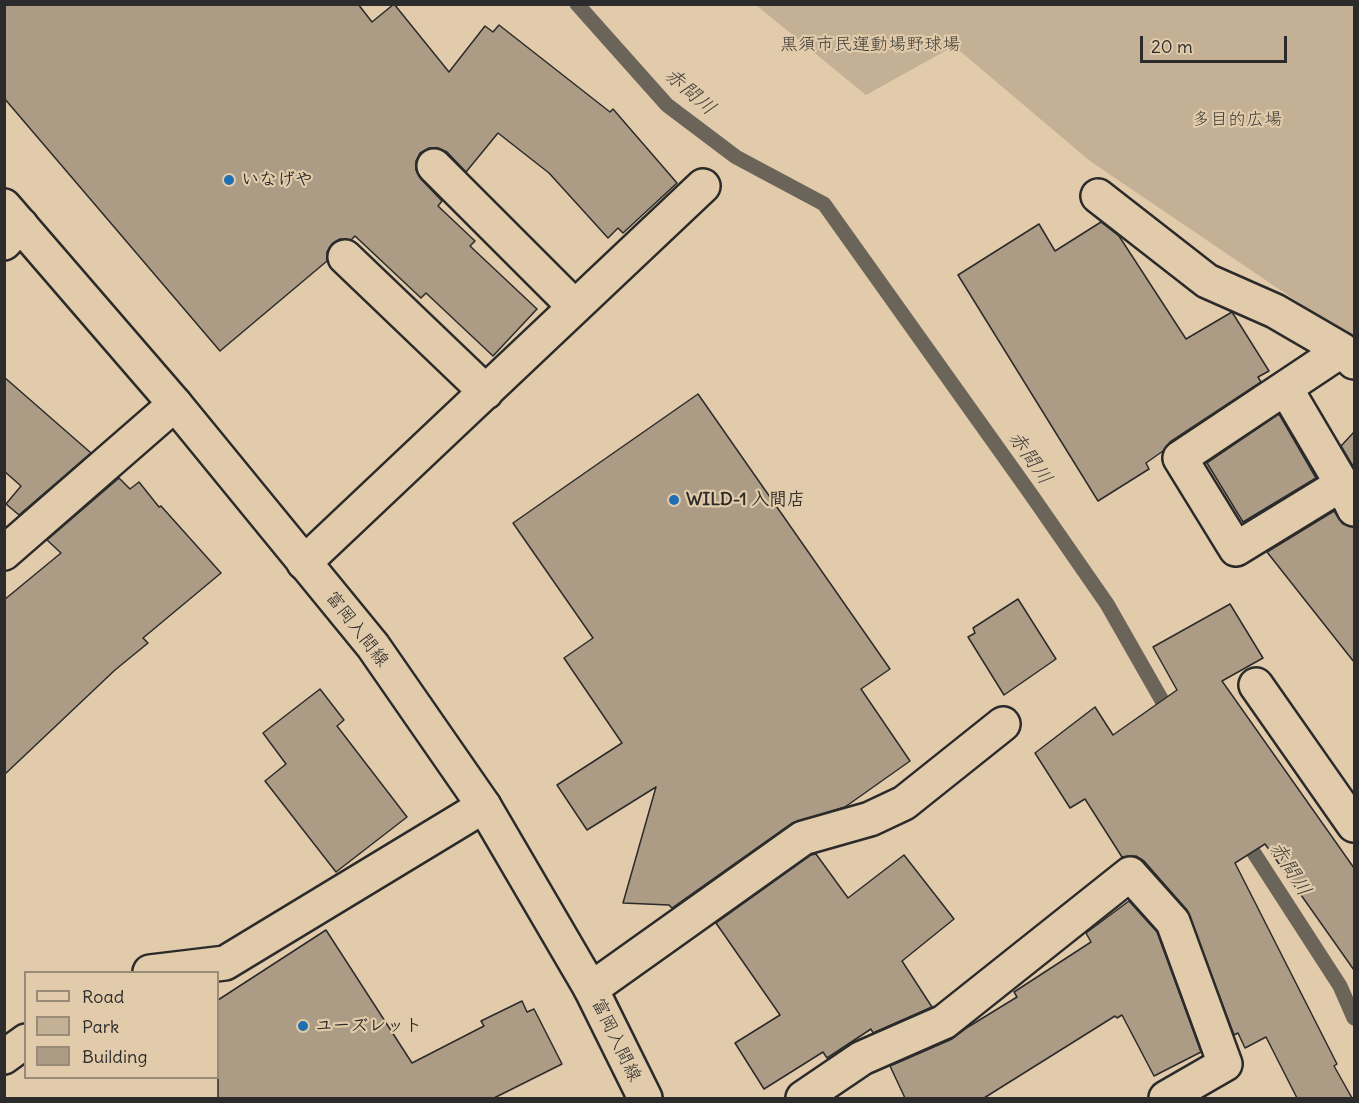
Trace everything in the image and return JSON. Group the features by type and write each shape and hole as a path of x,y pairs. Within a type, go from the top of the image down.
{"street":[{"path":"434,166 575,307"},
{"path":"304,563 703,186"},
{"path":"1098,196 1207,281 1275,310 1348,356"},
{"name":"富岡入間線","path":"10,225 175,404 373,646 484,806 591,989 638,1096"},
{"path":"345,257 486,392"},
{"path":"1286,388 1348,496 1236,549 1180,458 1286,388 1348,356"},
{"path":"4,553 175,404"},
{"path":"1256,685 1354,825"},
{"path":"591,989 803,838 870,819 904,803 1003,724"},
{"path":"158,971 225,963 484,806"},
{"path":"803,1098 862,1058 944,1022 1130,874 1173,922 1225,1064 1166,1098"},
{"path":"4,1057 24,1042"}],"green space":[{"name":"多目的広場","path":"756,5 1354,5 1354,340 1090,161 954,46 866,95"}],"building":[{"name":"いなげや","path":"4,4 358,4 372,22 394,4 449,72 485,26 493,32 499,25 610,112 613,109 677,183 623,233 618,228 608,238 549,173 498,133 466,172 447,152 438,148 429,148 420,153 416,161 416,170 421,179 442,201 438,206 475,241 470,246 537,309 493,356 426,293 421,298 355,236 351,240 340,239 332,244 327,252 327,261 220,351 4,98"},
{"path":"1101,222 1119,236 1186,339 1232,312 1269,371 1258,377 1261,382 1170,442 1163,451 1146,463 1149,469 1098,501 958,275 1039,224 1055,251"},
{"path":"4,377 91,453 19,515 6,504 21,486 4,471"},
{"path":"698,394 890,669 861,689 910,761 845,807 792,823 672,908 669,905 623,903 656,787 587,830 557,785 622,743 564,658 593,638 513,523"},
{"path":"1279,414 1316,478 1243,522 1207,463"},
{"path":"1354,432 1354,468 1341,446"},
{"path":"119,478 130,489 139,482 159,507 161,506 221,573 143,638 148,643 115,670 4,775 4,600 61,553 47,540"},
{"path":"1334,511 1343,524 1354,527 1354,662 1267,552"},
{"path":"1018,599 1056,659 1004,695 968,637 975,633 973,628"},
{"path":"1230,604 1263,658 1222,681 1354,868 1354,970 1265,844 1235,863 1337,1064 1334,1066 1352,1098 1297,1098 1266,1037 1245,1048 1238,1033 1234,1035 1187,910 1144,861 1136,856 1122,857 1085,799 1070,808 1035,753 1095,707 1113,735 1177,690 1153,647"},
{"path":"320,689 344,720 337,726 407,817 336,872 265,781 286,764 263,733"},
{"path":"816,854 848,898 904,855 954,919 902,961 932,1007 873,1033 871,1029 827,1058 823,1052 764,1089 735,1043 780,1015 716,923 811,855"},
{"path":"1129,901 1157,932 1201,1052 1154,1076 1122,1015 1117,1018 1115,1016 984,1098 905,1098 890,1066 952,1039 1017,997 1014,992 1091,942 1086,933"},
{"name":"ユーズレット","path":"326,930 412,1063 484,1026 481,1021 522,1001 527,1012 534,1009 562,1064 494,1098 218,1098 219,999"}],"waterway":[{"name":"赤間川","path":"577,4 667,105 736,157 824,204 1107,604 1172,718"},
{"name":"赤間川","path":"1243,836 1340,986 1354,1018"}],"place":[{"name":"いなげや","path":"229,180"},
{"name":"WILD-1 入間店","path":"674,500"},
{"name":"ユーズレット","path":"303,1026"}],"park label":[{"name":"黒須市民運動場野球場","path":"870,45"}]}
